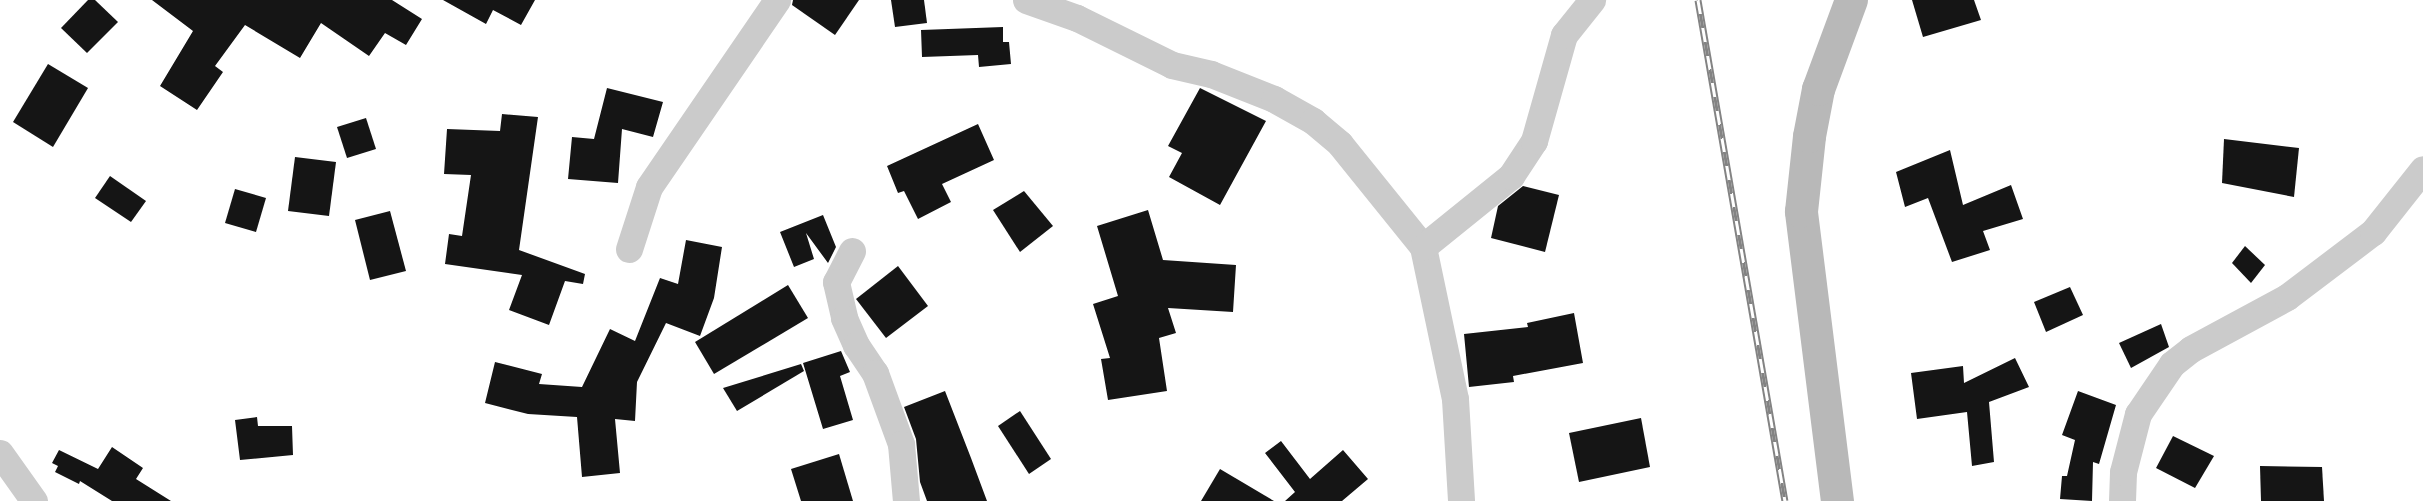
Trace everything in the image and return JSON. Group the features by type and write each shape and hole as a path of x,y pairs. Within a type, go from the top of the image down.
{"street":[{"path":"628,249 649,187 777,0"},
{"path":"1026,0 1077,18 1172,65 1211,74 1274,99 1313,120 1340,144 1423,247 1455,399 1461,501"},
{"path":"1423,247 1510,176 1534,141 1564,35 1592,0"},
{"path":"1837,501 1801,211 1809,136 1818,89 1851,0"},
{"path":"2122,501 2122,472 2138,414 2172,364 2191,349 2287,297 2373,231 2423,169"},
{"path":"852,251 836,282 844,318 856,345 875,374 901,444 906,501"},
{"path":"0,453 34,501"}],"building":[{"path":"88,0 95,0 118,22 87,53 61,28"},
{"path":"152,0 392,0 422,19 406,45 385,33 369,56 321,23 300,58 245,25 215,66 223,72 197,110 160,86 193,31"},
{"path":"443,0 535,0 521,25 493,10 486,24"},
{"path":"793,0 859,0 835,35 792,5"},
{"path":"891,0 924,0 927,23 895,27"},
{"path":"1912,0 1974,0 1981,20 1923,37"},
{"path":"1003,27 1003,42 1009,42 1011,64 979,67 978,55 922,57 921,30"},
{"path":"48,64 88,88 53,147 13,122"},
{"path":"607,88 663,102 653,137 622,129 618,183 568,179 572,137 594,139"},
{"path":"1200,88 1266,121 1220,205 1169,177 1182,153 1168,146"},
{"path":"502,114 538,117 519,250 585,274 583,284 565,281 549,325 509,310 522,275 445,264 449,234 462,236 471,175 444,174 447,129 500,131"},
{"path":"366,118 376,149 347,158 337,127"},
{"path":"978,124 994,160 942,184 951,202 918,219 904,191 898,193 887,166"},
{"path":"2224,139 2299,148 2294,197 2222,183"},
{"path":"1950,150 1963,205 2011,185 2023,219 1983,231 1990,250 1952,262 1928,198 1905,207 1896,172"},
{"path":"295,157 336,162 329,216 288,211"},
{"path":"110,176 146,201 131,222 95,198"},
{"path":"1523,186 1559,195 1545,252 1491,238 1498,206"},
{"path":"235,189 266,198 256,232 225,223"},
{"path":"1024,191 1053,226 1020,252 993,210"},
{"path":"1148,210 1163,260 1236,265 1233,312 1168,308 1176,333 1159,338 1167,391 1108,400 1101,359 1110,358 1093,304 1118,296 1097,226"},
{"path":"390,211 406,271 370,280 355,220"},
{"path":"823,215 836,247 828,263 806,233 814,259 794,267 780,232"},
{"path":"686,240 722,247 714,298 700,336 666,323 637,382 635,421 615,419 620,473 582,477 577,417 528,414 485,403 495,362 542,374 539,384 582,387 610,329 635,341 660,278 678,284"},
{"path":"2245,246 2265,265 2251,283 2232,263"},
{"path":"898,266 928,306 886,338 856,299"},
{"path":"788,285 808,318 714,374 695,342"},
{"path":"2070,287 2083,315 2046,332 2034,302"},
{"path":"1574,313 1583,363 1513,376 1514,382 1469,387 1464,334 1528,327 1527,323"},
{"path":"2161,324 2169,347 2131,368 2119,343"},
{"path":"841,351 850,372 840,376 853,420 823,429 803,363"},
{"path":"2015,358 2029,387 1989,402 1994,462 1972,466 1967,412 1917,419 1911,373 1963,366 1964,383"},
{"path":"801,364 804,371 737,411 723,388"},
{"path":"945,391 987,501 927,501 920,482 916,439 904,407"},
{"path":"2078,391 2116,405 2099,464 2093,462 2092,501 2060,499 2062,476 2067,476 2075,440 2062,435"},
{"path":"1020,411 1051,459 1029,474 998,426"},
{"path":"257,417 258,426 292,426 293,455 240,460 235,420"},
{"path":"1641,418 1650,467 1579,482 1569,433"},
{"path":"2173,436 2214,456 2195,488 2156,468"},
{"path":"1281,441 1310,479 1343,450 1368,479 1342,501 1285,501 1295,492 1265,453"},
{"path":"112,447 143,468 136,479 171,501 112,501 80,481 79,484 55,472 58,466 52,463 59,450 98,469"},
{"path":"839,454 853,501 801,501 791,469"},
{"path":"2260,466 2322,467 2324,501 2261,501"},
{"path":"1220,469 1274,501 1201,501"}],"railway":[{"path":"1698,0 1785,501"}]}
